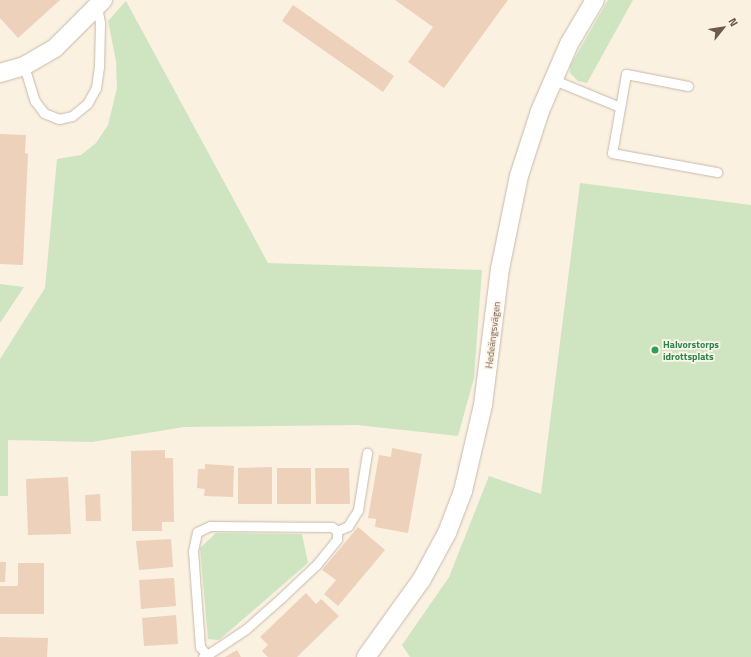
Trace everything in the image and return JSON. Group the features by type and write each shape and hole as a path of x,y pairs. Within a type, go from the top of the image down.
{"street":[{"name":"Hedeängsvägen","path":"366,657 422,579 447,534 463,490 483,405 500,269 519,176 540,111 569,44 595,0"},
{"path":"0,73 24,66 54,48 100,3"}],"lane":[{"path":"24,66 35,101 44,113 59,119 72,116 87,104 96,88 99,67 100,3"},
{"path":"688,86 626,74 612,153 717,172"},
{"path":"554,80 620,107"},
{"path":"337,531 348,526 358,510 367,453"},
{"path":"210,526 332,527 337,531 337,539 317,564 246,629 205,656 200,647 194,559 194,539 198,532 210,526"}],"green space":[{"path":"608,0 633,0 587,83 578,81 570,73 570,66"},
{"path":"126,1 268,263 482,270 474,378 458,436 357,425 184,427 92,442 8,440 8,496 0,496 0,359 45,288 57,159 81,155 96,143 108,125 117,88 116,61 108,21"},
{"name":"Halvorstorps idrottsplats","path":"580,183 751,205 751,657 410,657 402,645 449,577 489,476 541,494"},
{"path":"0,284 24,287 0,323"},
{"path":"216,533 302,534 308,563 219,640 208,639 200,548"}],"building":[{"path":"0,0 60,0 18,38 0,18"},
{"path":"395,0 508,0 444,88 408,62 433,27"},
{"path":"293,5 394,76 383,92 282,21"},
{"path":"0,134 26,135 25,153 28,154 23,265 0,264"},
{"path":"392,448 422,454 408,533 375,527 376,519 368,518 379,455 391,457"},
{"path":"165,450 165,458 173,458 174,522 162,522 162,531 132,531 131,451"},
{"path":"205,464 234,466 233,497 204,496 205,489 197,488 198,469 205,469"},
{"path":"272,467 272,504 238,504 238,468"},
{"path":"277,468 311,468 311,504 277,504"},
{"path":"315,468 349,468 350,504 316,504"},
{"path":"68,477 71,534 28,535 26,479"},
{"path":"100,494 101,521 86,521 85,495"},
{"path":"358,527 385,550 338,606 324,594 336,580 322,570"},
{"path":"171,539 173,567 139,570 136,541"},
{"path":"0,562 6,562 5,582 0,582"},
{"path":"18,563 44,563 44,614 0,614 0,586 18,586"},
{"path":"174,578 176,606 141,609 139,580"},
{"path":"306,593 316,604 321,599 339,616 297,657 268,657 262,651 268,645 260,637"},
{"path":"176,615 178,644 144,646 142,618"},
{"path":"0,637 48,638 47,657 0,657"},
{"path":"237,650 241,657 225,657"}],"place":[{"name":"Halvorstorps idrottsplats","path":"655,350"}]}
